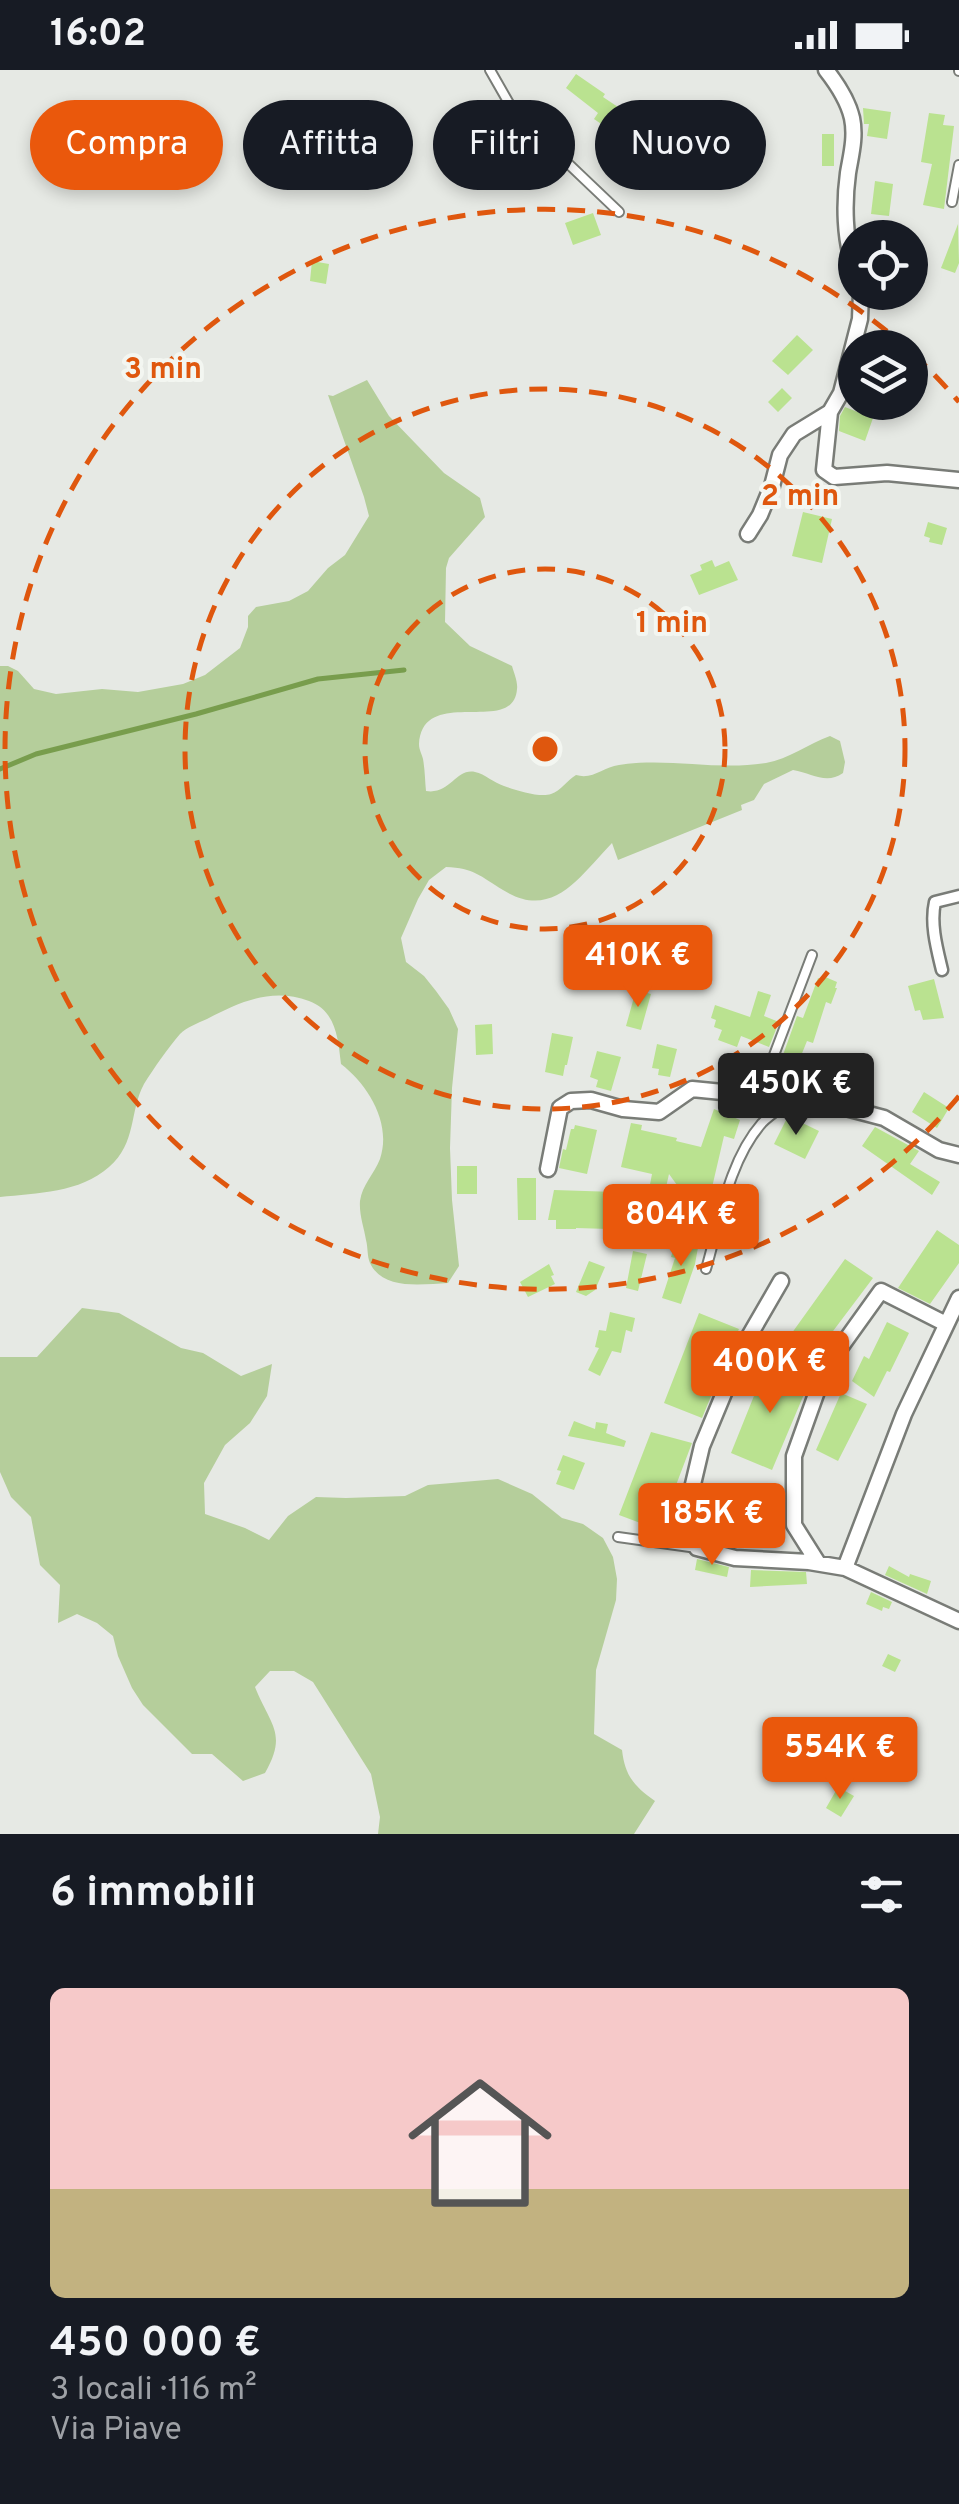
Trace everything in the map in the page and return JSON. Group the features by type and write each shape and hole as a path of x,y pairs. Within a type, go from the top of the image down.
{"street":[{"path":"826,70 838,85 852,117 854,143 846,220"},
{"path":"860,310 840,392 830,412 824,470 834,477 887,473 959,480"},
{"path":"748,534 772,486 780,455 794,434 830,412"},
{"path":"942,970 932,909 935,902 959,896"},
{"path":"548,1169 560,1108 571,1101 591,1100 623,1109 659,1112 692,1089 823,1102 884,1118 939,1150 959,1156"},
{"path":"781,1282 744,1345 702,1446 686,1514 696,1548 735,1558 844,1568 959,1621"},
{"path":"818,1563 794,1525 794,1456 825,1369 881,1291 946,1324"},
{"path":"844,1568 904,1414 959,1298"}],"lane":[{"path":"490,70 514,112 619,212"},
{"path":"952,202 959,165"},
{"path":"761,1096 812,955"},
{"path":"706,1269 733,1175 747,1144 764,1121 793,1099"},
{"path":"618,1536 696,1548"}],"green space":[{"path":"367,380 389,416 444,473 480,498 485,517 449,558 446,568 445,622 470,646 512,666 517,683 512,703 501,709 451,713 424,726 419,744 426,791 441,789 463,774 475,772 500,785 546,795 576,775 588,776 619,765 766,763 830,736 840,741 845,762 843,773 831,778 793,770 764,784 754,800 741,805 742,810 618,860 612,843 576,881 551,898 521,898 463,869 446,867 429,880 401,938 406,962 436,991 458,1029 450,1148 459,1266 448,1283 394,1282 376,1272 370,1263 360,1201 380,1159 380,1119 368,1094 341,1064 330,1018 318,1006 295,997 269,996 244,1002 180,1034 144,1084 124,1148 98,1176 58,1190 0,1197 0,666 18,671 34,689 56,694 102,689 138,692 183,684 205,675 240,648 248,616 256,607 289,601 308,591 345,555 369,516 328,395"},
{"path":"82,1308 119,1313 181,1348 203,1353 241,1376 272,1364 267,1396 250,1423 225,1445 204,1483 205,1514 269,1540 288,1516 316,1497 405,1496 428,1485 498,1479 532,1494 562,1518 583,1524 603,1538 613,1557 617,1579 616,1600 596,1670 594,1734 622,1750 632,1780 655,1801 634,1834 378,1834 380,1817 371,1774 313,1682 294,1671 270,1671 255,1687 276,1738 265,1773 243,1781 212,1754 192,1754 143,1705 118,1656 113,1636 77,1614 58,1623 60,1585 40,1565 31,1517 11,1497 0,1472 0,1357 37,1357"}],"building":[{"path":"576,74 605,94 608,100 595,100 595,111 566,88"},
{"path":"863,108 891,112 887,139 867,136 869,124 864,124"},
{"path":"929,113 945,115 943,125 954,126 944,209 923,205 932,164 921,162"},
{"path":"822,134 834,134 834,166 822,166"},
{"path":"875,181 893,184 889,216 871,214"},
{"path":"593,213 601,235 573,245 565,223"},
{"path":"958,224 959,263 955,273 941,268"},
{"path":"312,261 329,264 326,284 310,281"},
{"path":"797,335 813,350 788,375 772,361"},
{"path":"782,388 792,398 778,412 768,402"},
{"path":"840,420 872,420 865,441 839,431"},
{"path":"803,512 832,519 822,563 792,556"},
{"path":"928,522 947,528 942,545 929,542 930,538 924,536"},
{"path":"712,560 715,567 729,561 738,580 699,595 690,575"},
{"path":"818,978 837,982 837,988 831,1004 826,1002 813,1043 807,1041 790,1083 775,1077 797,1016 803,1018"},
{"path":"934,979 944,1018 923,1020 920,1010 915,1011 908,986"},
{"path":"636,990 651,994 641,1030 626,1026"},
{"path":"758,991 771,995 764,1016 779,1022 769,1047 741,1036 737,1047 718,1040 722,1030 714,1027 716,1020 711,1018 715,1005 750,1017"},
{"path":"492,1024 493,1054 476,1055 475,1025"},
{"path":"552,1033 573,1037 563,1076 545,1072"},
{"path":"657,1044 677,1049 670,1077 658,1075 659,1069 652,1068"},
{"path":"597,1051 621,1057 611,1091 596,1087 598,1080 590,1077"},
{"path":"846,1053 869,1072 846,1097 824,1081"},
{"path":"924,1092 949,1108 937,1128 912,1112"},
{"path":"714,1109 740,1120 734,1139 724,1136 706,1219 686,1213 690,1203 669,1174 656,1232 637,1228 652,1174 621,1167 631,1123 642,1125 641,1130 701,1147"},
{"path":"788,1116 819,1131 805,1159 774,1144"},
{"path":"575,1125 597,1130 587,1174 559,1168"},
{"path":"875,1127 919,1151 910,1164 940,1182 932,1195 862,1146"},
{"path":"457,1166 477,1166 477,1194 457,1194"},
{"path":"517,1178 536,1178 536,1220 518,1220"},
{"path":"554,1190 616,1192 615,1226 556,1229 556,1220 548,1220"},
{"path":"937,1230 959,1245 959,1263 930,1304 898,1288"},
{"path":"677,1235 699,1242 681,1304 662,1298 675,1258 671,1257"},
{"path":"633,1251 647,1254 638,1291 626,1288"},
{"path":"845,1259 873,1278 815,1355 789,1337"},
{"path":"589,1261 605,1267 595,1290 586,1296 576,1292"},
{"path":"549,1264 555,1284 528,1297 520,1282"},
{"path":"610,1312 635,1318 632,1332 626,1330 621,1353 612,1351 600,1376 588,1370 599,1348 595,1347 599,1330 606,1331"},
{"path":"699,1313 739,1329 702,1418 664,1403"},
{"path":"887,1322 909,1333 874,1397 852,1381 864,1356 869,1359"},
{"path":"768,1361 810,1380 772,1470 731,1453"},
{"path":"841,1393 867,1404 838,1461 816,1450"},
{"path":"574,1421 595,1429 596,1422 608,1424 606,1433 626,1441 624,1447 568,1436"},
{"path":"651,1432 692,1443 659,1530 619,1515"},
{"path":"563,1455 585,1463 574,1490 556,1484"},
{"path":"754,1510 776,1515 770,1541 753,1537"},
{"path":"697,1559 729,1567 727,1577 695,1570"},
{"path":"889,1566 909,1577 910,1574 931,1581 927,1594 885,1575"},
{"path":"751,1570 806,1572 807,1584 750,1587"},
{"path":"871,1592 892,1602 889,1609 883,1607 882,1611 866,1604"},
{"path":"888,1654 901,1660 895,1672 882,1666"},
{"path":"838,1787 854,1796 841,1817 826,1808"}],"waterway":[{"path":"0,769 36,754 318,679 404,670"}]}
